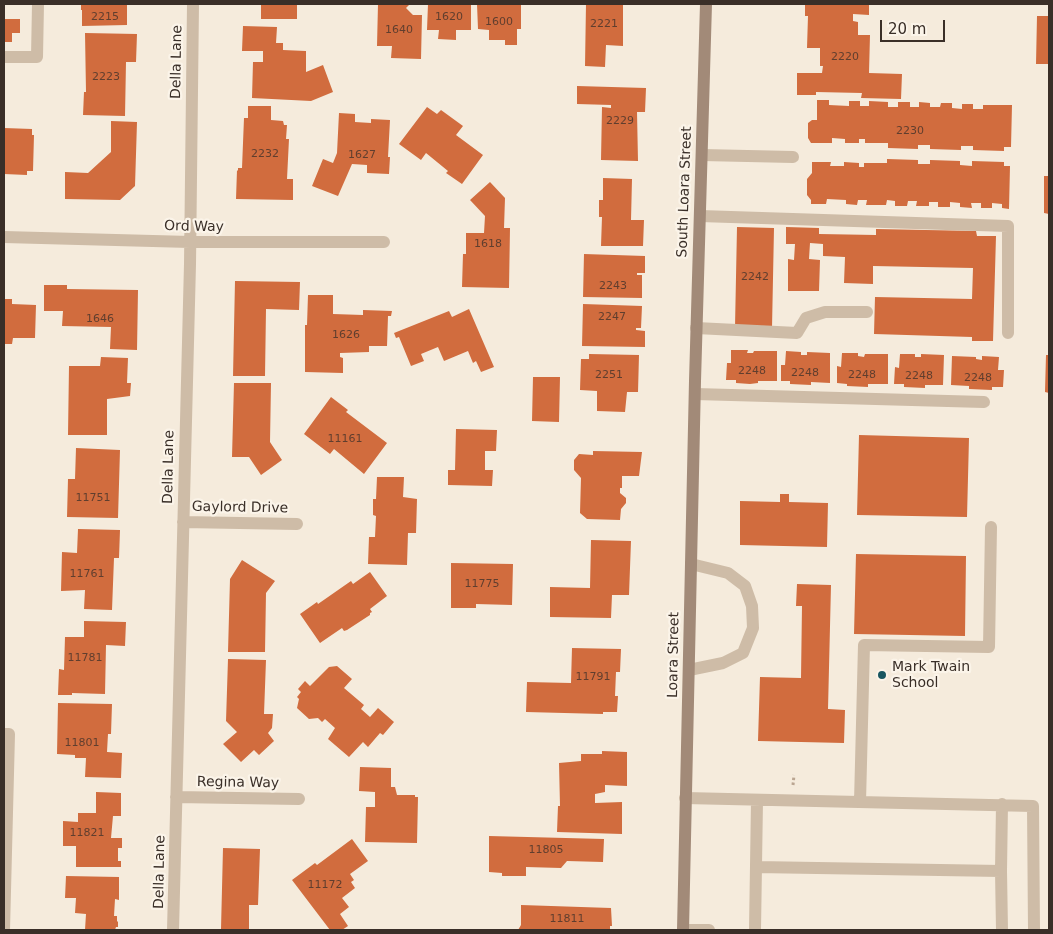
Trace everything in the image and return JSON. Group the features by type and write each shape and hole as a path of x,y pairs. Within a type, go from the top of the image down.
{"street":[{"path":"4,57 37,58 38,4"},
{"name":"Della Lane","path":"173,930 190,242 193,4"},
{"name":"South Loara Street","path":"695,381 706,4"},
{"path":"702,155 793,157"},
{"path":"700,216 1008,226 1008,334"},
{"name":"Ord Way","path":"4,237 190,242 384,242"},
{"path":"696,328 797,333 806,318 825,312 867,312"},
{"name":"Loara Street","path":"683,930 695,381"},
{"path":"695,394 984,402"},
{"name":"Gaylord Drive","path":"183,522 297,524"},
{"path":"860,802 864,645 989,647 991,527"},
{"path":"689,670 723,663 743,652 753,628 752,606 745,586 728,573 691,564"},
{"path":"4,734 9,734 4,930"},
{"name":"Regina Way","path":"176,796 299,799"},
{"path":"686,798 1033,806 1034,930"},
{"path":"755,930 757,801"},
{"path":"1002,804 1002,930"},
{"path":"756,867 1001,871"},
{"path":"683,930 709,930"}],"building":[{"path":"81,4 127,4 127,25 82,26"},
{"path":"261,4 297,4 297,19 261,19"},
{"path":"378,4 410,4 406,8 413,15 422,15 421,59 391,58 392,46 377,46"},
{"path":"428,4 471,4 471,30 456,30 456,40 438,39 439,30 427,30"},
{"path":"477,4 521,4 521,29 517,29 517,45 505,45 505,40 489,40 489,30 478,29"},
{"path":"586,4 623,4 623,46 606,45 605,67 585,66"},
{"path":"805,4 869,4 869,15 853,14 853,21 858,22 858,35 870,35 869,73 902,74 901,99 861,98 862,93 816,92 816,95 797,95 797,73 822,73 823,66 820,66 820,48 807,48 808,16 805,16"},
{"path":"1037,16 1049,16 1049,64 1036,64"},
{"path":"4,19 20,19 20,33 12,33 12,42 4,42"},
{"path":"243,26 277,27 276,43 283,43 283,50 306,51 306,72 323,65 333,92 311,101 252,98 253,62 263,62 263,51 242,51"},
{"path":"85,33 137,34 136,62 126,62 125,116 83,115 84,92 86,92"},
{"path":"577,86 646,88 645,112 637,112 638,161 601,160 602,107 611,108 611,105 577,104"},
{"path":"817,100 829,100 829,105 849,106 849,101 860,101 860,106 869,106 869,101 888,102 888,107 898,107 898,102 910,102 910,107 919,107 919,102 930,103 930,107 940,107 941,103 952,103 952,108 962,109 962,104 973,104 973,109 983,109 983,105 1012,105 1011,147 1004,147 1004,151 973,150 973,146 961,146 961,150 930,149 930,145 918,145 918,149 888,148 888,143 865,143 865,139 859,139 859,143 845,143 845,139 832,138 832,143 811,143 808,138 808,123 812,120 817,120"},
{"path":"248,106 271,106 271,120 283,121 284,125 287,125 286,139 289,139 287,179 293,179 293,200 236,199 237,170 242,168 244,118 248,118"},
{"path":"427,107 437,114 441,110 463,126 456,135 483,155 462,184 446,173 448,171 426,153 421,160 399,144"},
{"path":"339,113 355,114 355,122 371,123 371,119 390,120 388,157 390,157 389,174 367,173 367,165 352,164 338,196 312,186 323,159 333,163 337,153"},
{"path":"111,121 137,122 135,186 120,200 65,199 65,172 88,173 111,152"},
{"path":"4,128 32,129 32,135 34,135 33,171 27,171 27,175 4,174"},
{"path":"887,159 918,160 918,164 930,164 930,160 960,161 960,165 972,166 972,161 1004,162 1004,166 1010,166 1009,209 1002,208 1002,204 992,203 992,208 981,208 981,203 971,203 972,208 960,207 960,203 950,202 950,207 938,207 938,202 929,202 929,206 916,206 917,201 908,201 907,206 895,206 895,201 887,200 886,205 866,205 867,200 858,200 857,205 846,204 846,200 827,199 826,204 811,204 811,200 807,195 807,179 812,173 812,162 831,162 830,166 844,166 844,162 859,163 859,167 864,167 864,163 887,163"},
{"path":"1044,176 1049,176 1049,214 1044,213"},
{"path":"603,178 632,179 631,220 644,220 643,246 601,246 602,217 599,217 599,200 603,200"},
{"path":"490,182 505,198 504,228 510,228 509,288 462,287 463,254 466,254 466,233 484,233 485,216 470,200"},
{"path":"737,227 774,228 772,328 735,327"},
{"path":"786,227 819,228 819,234 876,235 876,229 976,231 977,236 996,236 993,341 972,341 972,337 874,334 875,297 972,299 973,268 873,266 873,284 844,283 845,257 823,256 823,244 810,243 809,259 820,260 819,291 788,291 788,259 794,260 795,244 786,244"},
{"path":"584,254 645,256 645,273 637,273 637,275 642,275 642,298 583,297"},
{"path":"235,281 300,282 299,310 266,309 265,376 233,376"},
{"path":"44,285 67,285 67,289 138,290 137,350 110,349 111,327 62,326 63,311 44,311"},
{"path":"308,295 333,295 333,314 363,315 363,310 392,311 391,316 388,316 387,346 369,346 369,352 340,353 340,357 343,358 343,373 305,372 305,325 307,325"},
{"path":"4,299 12,299 12,304 36,305 35,338 13,338 12,344 4,344"},
{"path":"583,304 642,306 641,328 636,328 636,330 645,331 645,347 582,346"},
{"path":"469,309 494,367 481,372 476,361 473,363 468,351 444,361 438,347 421,354 424,361 411,366 399,337 396,338 394,333 449,311 452,317"},
{"path":"731,350 748,350 747,353 753,353 754,351 777,351 777,381 758,381 758,383 750,384 736,383 736,380 726,380 727,363 731,363"},
{"path":"786,351 801,352 801,355 807,355 807,352 830,353 830,383 811,382 811,385 790,384 790,381 781,381 781,365 785,365"},
{"path":"842,353 858,353 858,356 864,357 865,354 888,354 888,384 868,384 868,387 847,386 847,384 837,383 837,366 841,367"},
{"path":"589,354 639,355 638,392 627,392 625,412 597,411 597,391 580,390 581,359 589,359"},
{"path":"900,354 915,354 915,357 921,357 921,354 944,355 943,385 925,385 925,388 904,387 904,384 894,384 895,367 899,368"},
{"path":"1046,355 1049,355 1049,393 1045,392"},
{"path":"952,356 976,357 976,359 982,360 982,356 999,357 998,370 1004,370 1003,387 992,387 992,390 969,389 969,386 951,385"},
{"path":"101,357 128,358 127,383 131,383 130,396 107,399 107,435 68,435 69,366 100,366"},
{"path":"533,377 560,377 559,422 532,421"},
{"path":"234,383 271,383 270,442 282,460 261,475 249,457 232,457"},
{"path":"331,397 348,410 346,412 387,443 364,474 334,449 330,454 304,434"},
{"path":"456,429 497,430 496,451 485,451 485,470 493,470 492,486 448,485 448,470 455,470"},
{"path":"859,435 969,438 967,517 857,515"},
{"path":"76,448 120,450 118,518 67,517 68,479 75,479"},
{"path":"593,451 642,452 639,476 622,476 620,493 626,498 626,503 621,509 620,520 587,519 580,513 581,478 574,470 574,460 579,454 593,455"},
{"path":"377,477 404,477 403,497 417,499 416,533 408,533 407,565 368,564 369,537 375,537 376,516 373,515 373,499 376,499"},
{"path":"780,494 789,494 789,502 828,503 827,547 740,545 740,501 780,502"},
{"path":"78,529 120,530 119,558 114,558 112,610 84,609 85,590 61,591 62,552 77,553"},
{"path":"591,540 631,541 629,595 612,595 611,618 550,617 550,587 590,588"},
{"path":"856,554 966,556 965,636 854,634"},
{"path":"242,560 275,581 266,593 265,652 228,652 230,579"},
{"path":"451,563 513,564 512,605 476,604 476,608 451,608"},
{"path":"370,572 387,596 370,609 372,612 370,615 347,630 344,631 342,628 320,643 300,614 351,581 353,584"},
{"path":"797,584 831,585 828,709 845,710 844,743 758,741 760,677 801,678 802,606 796,606"},
{"path":"84,621 126,622 125,646 106,645 105,694 72,693 72,695 58,695 59,669 64,670 65,637 84,637"},
{"path":"572,648 621,649 620,672 616,672 615,696 618,696 617,712 603,712 603,714 526,712 527,682 571,683"},
{"path":"228,659 266,660 264,714 273,714 272,728 268,733 274,741 259,755 254,750 241,762 223,744 237,732 226,721"},
{"path":"337,666 352,679 344,688 364,705 361,709 370,717 378,708 394,722 383,735 380,733 368,747 363,742 349,757 328,739 335,728 325,719 322,722 318,718 309,719 297,708 299,699 297,697 301,692 298,689 305,681 310,686 329,667"},
{"path":"58,703 112,704 111,734 108,734 107,752 122,753 121,778 85,777 86,758 75,758 75,755 57,754"},
{"path":"602,751 627,752 627,786 605,785 605,792 595,794 595,803 622,802 622,834 557,832 558,806 560,806 559,763 581,761 581,754 602,754"},
{"path":"360,767 391,768 391,787 395,787 397,795 415,795 415,797 418,797 417,843 365,842 366,807 375,807 375,792 359,791"},
{"path":"96,792 121,793 121,816 113,816 111,838 122,838 122,848 118,848 118,861 121,861 121,867 76,867 76,846 63,846 63,821 78,822 78,813 96,813"},
{"path":"489,836 604,839 603,862 567,861 561,868 526,867 526,876 502,876 502,873 489,872"},
{"path":"352,839 368,861 350,874 354,880 351,882 355,888 342,898 349,907 340,914 348,926 342,930 330,930 292,880 315,863 317,865"},
{"path":"223,848 260,849 258,905 249,905 249,930 221,929"},
{"path":"66,876 119,877 119,900 115,899 114,916 117,916 118,927 115,930 85,930 86,914 75,913 76,898 65,898"},
{"path":"521,905 611,908 612,926 610,926 610,930 518,930 521,925"}],"place":[{"name":"Mark Twain School","path":"882,675"}]}
